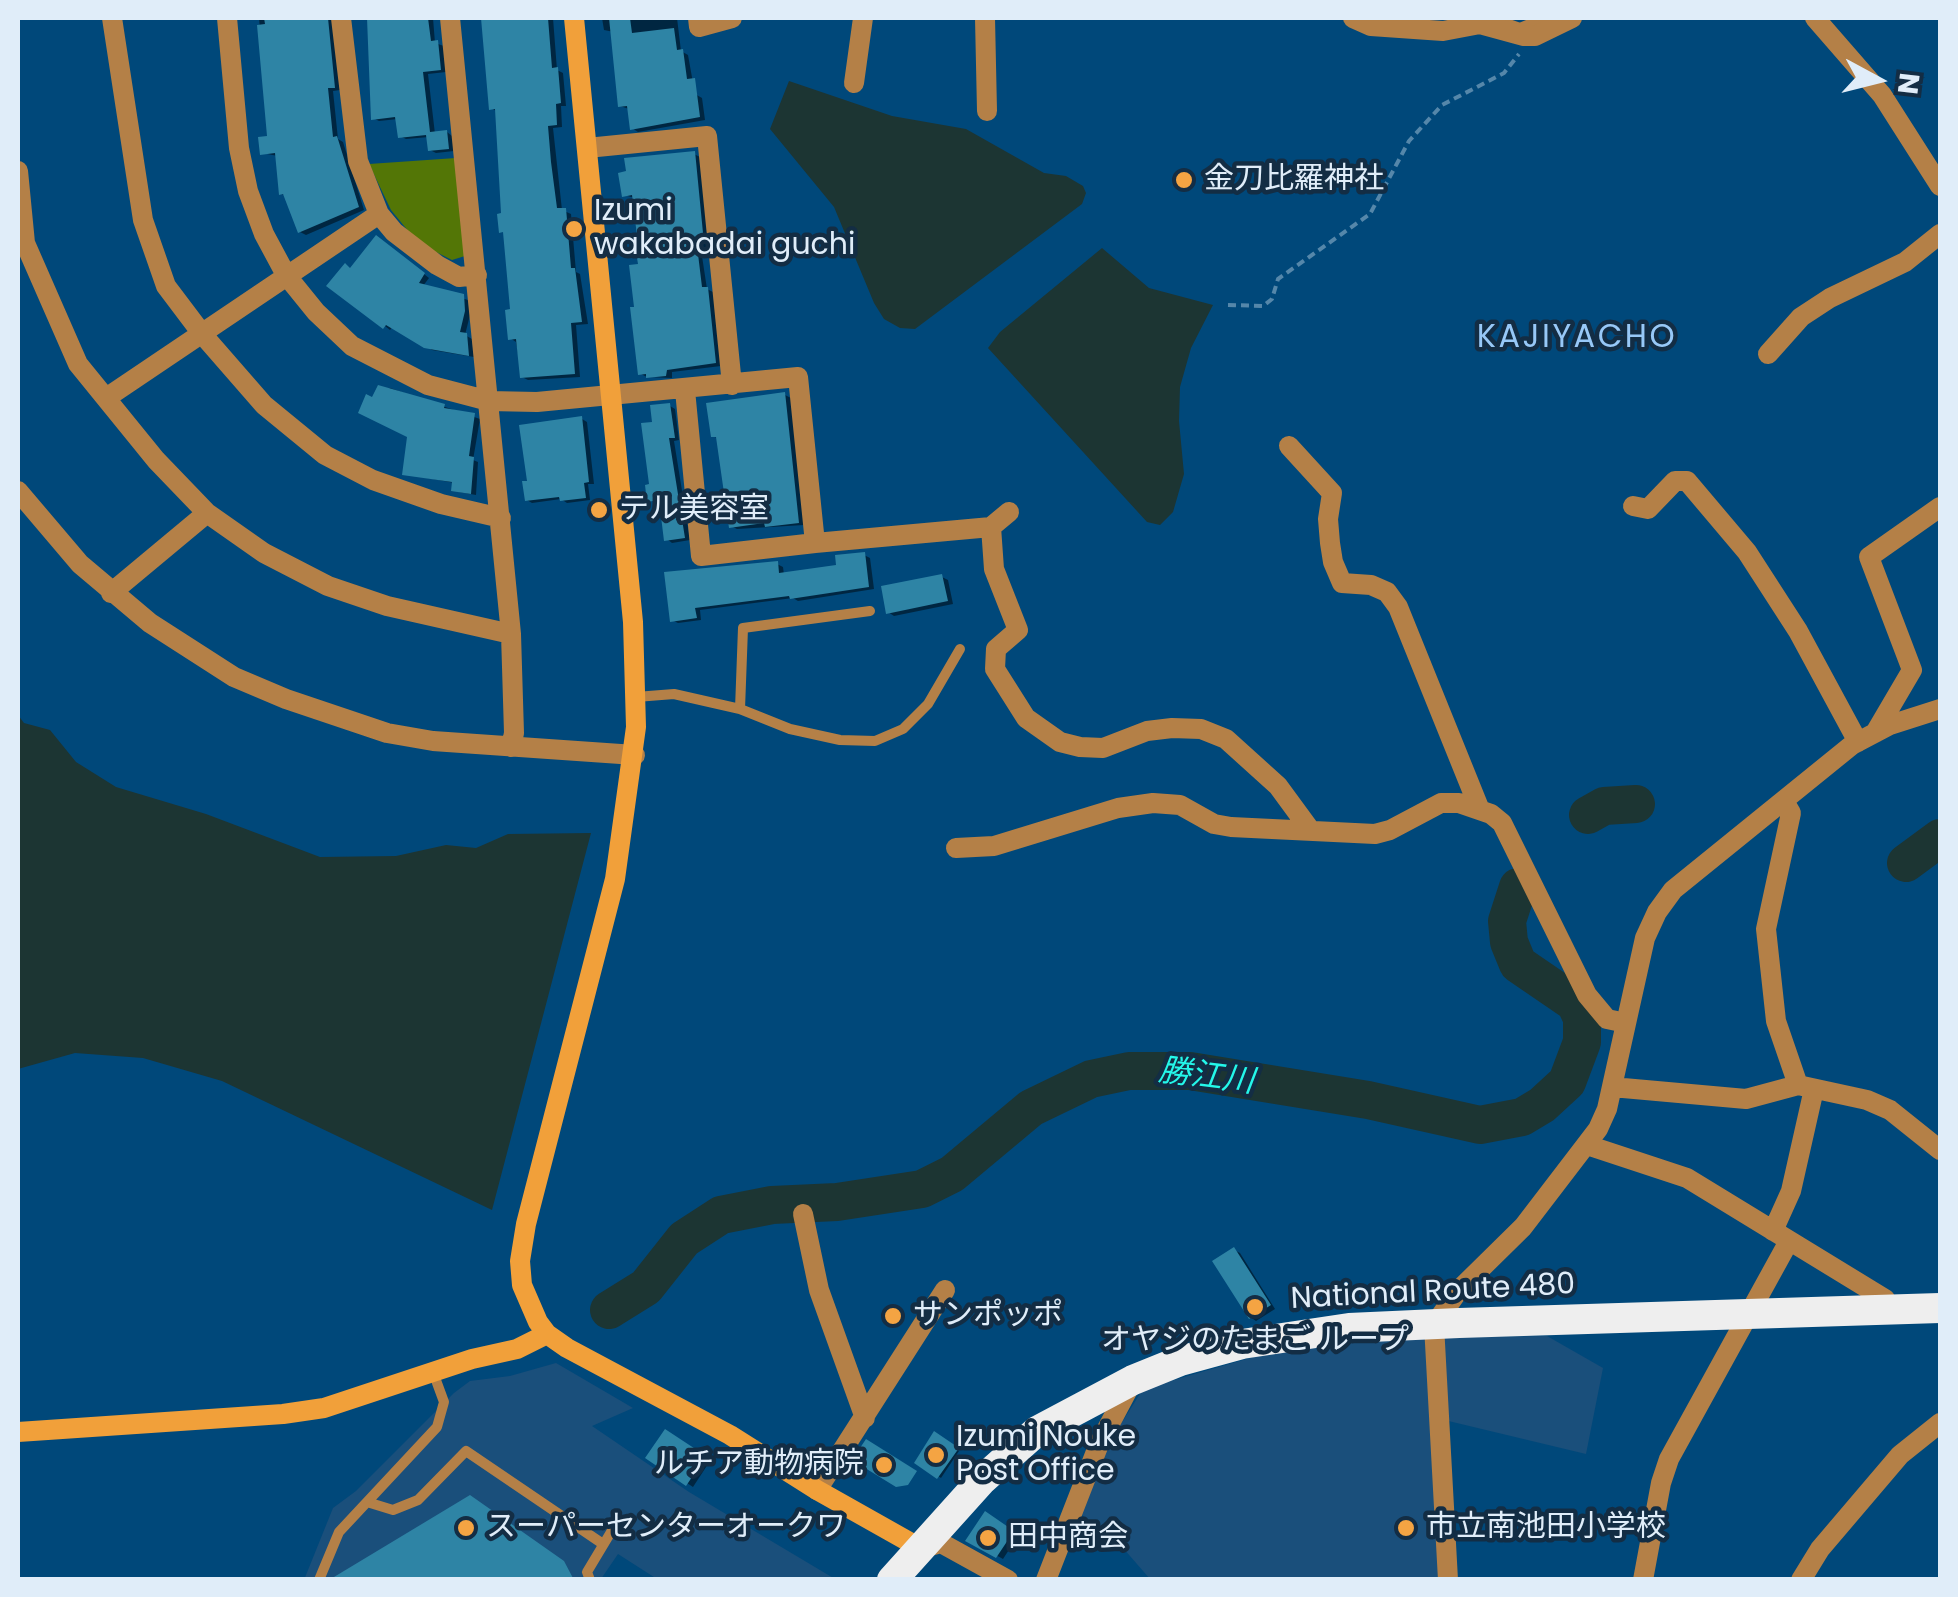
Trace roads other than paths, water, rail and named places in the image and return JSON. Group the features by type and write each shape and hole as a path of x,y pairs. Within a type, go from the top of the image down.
{"highway":[{"name":"National Route 480","path":"892,1580 982,1480 1037,1431 1132,1380 1260,1340 1348,1328 1940,1308"}],"street":[{"path":"112,18 143,220 166,286 203,335 264,405 326,455 374,480 442,504 501,518"},
{"path":"227,18 239,148 248,191 264,234 286,275 316,312 352,346 428,384 488,401 537,402 798,378 815,543"},
{"path":"341,18 358,162 379,214 394,232 437,265 459,277 477,275"},
{"path":"450,18 511,634 511,747"},
{"path":"574,18 633,622 635,756 615,880 526,1224 520,1261 529,1304 548,1334 730,1435 817,1490 920,1548 940,1542 1008,1580"},
{"path":"698,18 699,27 732,18"},
{"path":"854,83 863,18"},
{"path":"986,18 987,111"},
{"path":"1353,18 1371,26 1443,32 1480,24 1524,36 1542,26 1572,18"},
{"path":"1817,18 1882,95 1940,186"},
{"path":"587,148 707,136 732,385"},
{"path":"18,171 22,244 78,364 156,460 207,512 264,553 328,586 387,606 511,634"},
{"path":"106,398 379,214"},
{"path":"1768,354 1800,318 1830,298 1905,262 1940,234"},
{"path":"685,390 702,556 991,527 1008,512"},
{"path":"1289,446 1332,493 1330,543 1342,583 1372,585 1386,592 1398,607 1480,810"},
{"path":"1633,506 1648,509 1676,481 1687,482 1747,552 1866,737"},
{"path":"18,491 50,532 111,593 192,653 286,700 387,732 635,756"},
{"path":"1448,1580 1434,1325 1460,1290 1523,1227 1587,1145 1607,1109 1645,938 1673,890 1866,737 1912,670 1869,557 1940,506"},
{"path":"111,593 207,512"},
{"path":"991,527 994,568 1018,630 996,649 995,669 1026,718 1060,742 1080,747 1103,748 1147,731 1172,728 1201,730 1226,739 1278,786 1311,831"},
{"path":"1866,737 1940,710"},
{"path":"1784,801 1791,813 1766,929 1776,1022 1792,1076 1806,1087"},
{"path":"956,848 994,846 1118,808 1153,803 1180,805 1214,824 1231,827 1375,834 1441,803 1459,803 1492,814 1502,823 1587,995 1606,1019 1626,1023"},
{"path":"1612,1087 1746,1099 1806,1087 1867,1100 1890,1110 1940,1150"},
{"path":"1643,1580 1660,1483 1669,1458 1747,1313 1781,1236 1806,1087"},
{"path":"1587,1145 1687,1178 1885,1299 1887,1309"},
{"path":"803,1214 819,1290 865,1418"},
{"path":"817,1490 945,1290"},
{"path":"18,1432 324,1408 517,1349 548,1334"},
{"path":"1046,1580 1099,1444 1132,1380"},
{"path":"1801,1580 1820,1549 1900,1455 1940,1423"}],"lane":[{"path":"1502,18 1503,22 1520,28 1542,26"},
{"path":"740,709 743,628 870,611"},
{"path":"636,697 674,694 740,709 790,729 840,740 875,741 904,728 928,704 960,649"},
{"path":"318,1580 340,1532 437,1427 444,1402 434,1372"},
{"path":"368,1502 392,1510 418,1500 466,1452 603,1544"},
{"path":"590,1580 586,1572 617,1522"}],"waterway":[{"name":"勝江川","path":"1588,815 1604,806 1636,804"},
{"name":"勝江川","path":"1906,863 1940,838"},
{"name":"勝江川","path":"609,1310 646,1287 684,1239 721,1215 772,1205 837,1202 922,1189 952,1174 1031,1108 1091,1079 1129,1071 1190,1071 1368,1100 1480,1125 1522,1117 1567,1082 1582,1042 1582,1018 1575,1003 1518,964 1509,942 1507,921 1518,887"}],"place":[{"name":"金刀比羅神社","path":"1184,180"},
{"name":"Izumi wakabadai guchi","path":"574,229"},
{"name":"テル美容室","path":"599,510"},
{"name":"オヤジのたまご ループ","path":"1255,1307"},
{"name":"サンポッポ","path":"893,1316"},
{"name":"Izumi Nouke Post Office","path":"936,1455"},
{"name":"ルチア動物病院","path":"884,1465"},
{"name":"スーパーセンターオークワ","path":"466,1528"},
{"name":"市立南池田小学校","path":"1406,1528"},
{"name":"田中商会","path":"988,1538"}],"district":[{"name":"KAJIYACHO","path":"1577,339"}]}
